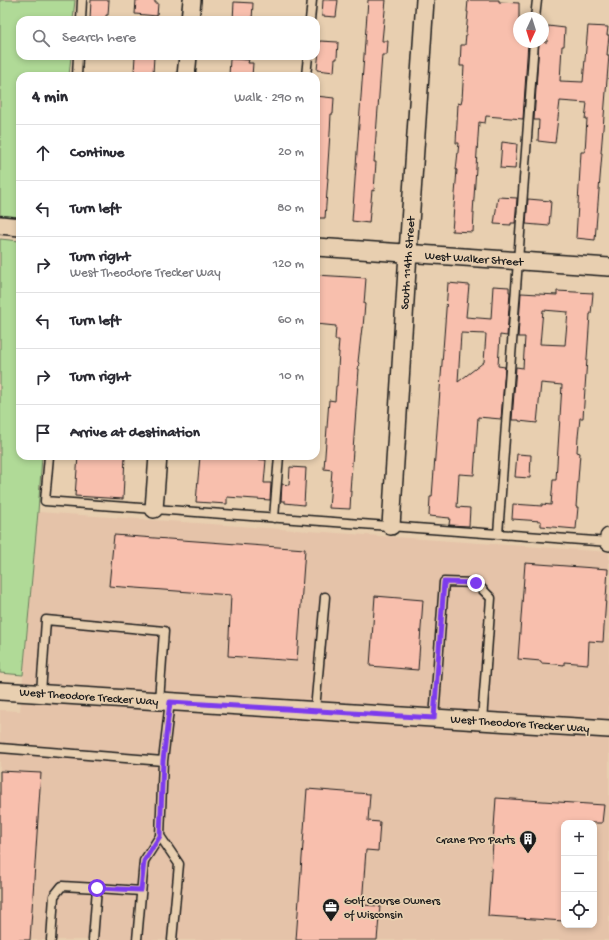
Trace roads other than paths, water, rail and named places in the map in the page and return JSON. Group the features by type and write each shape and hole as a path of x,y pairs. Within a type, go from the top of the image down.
{"street":[{"path":"190,16 192,0"},
{"name":"South 114th Street","path":"391,526 425,0"},
{"path":"186,72 188,60"},
{"path":"0,225 16,227"},
{"name":"West Walker Street","path":"320,247 609,267"},
{"path":"154,509 158,460"},
{"path":"609,537 609,542"},
{"name":"West Theodore Trecker Way","path":"0,691 609,729"}],"lane":[{"path":"81,16 82,0"},
{"path":"310,16 312,0"},
{"path":"536,12 537,0"},
{"path":"498,534 534,48"},
{"path":"77,72 78,60"},
{"path":"306,72 308,60"},
{"path":"49,460 45,501 609,542"},
{"path":"274,518 279,460"},
{"path":"434,718 444,582 476,583 491,598 482,721"},
{"path":"315,710 324,597"},
{"path":"41,694 46,620 164,632 165,701 160,836 144,861 137,940"},
{"path":"0,748 163,761"},
{"path":"160,836 179,864 172,940"},
{"path":"51,940 54,896 62,886 141,890"},
{"path":"93,940 97,888"}],"place":[{"name":"Crane Pro Parts","path":"528,854"},
{"name":"Golf Course Owners of Wisconsin","path":"331,922"}]}
